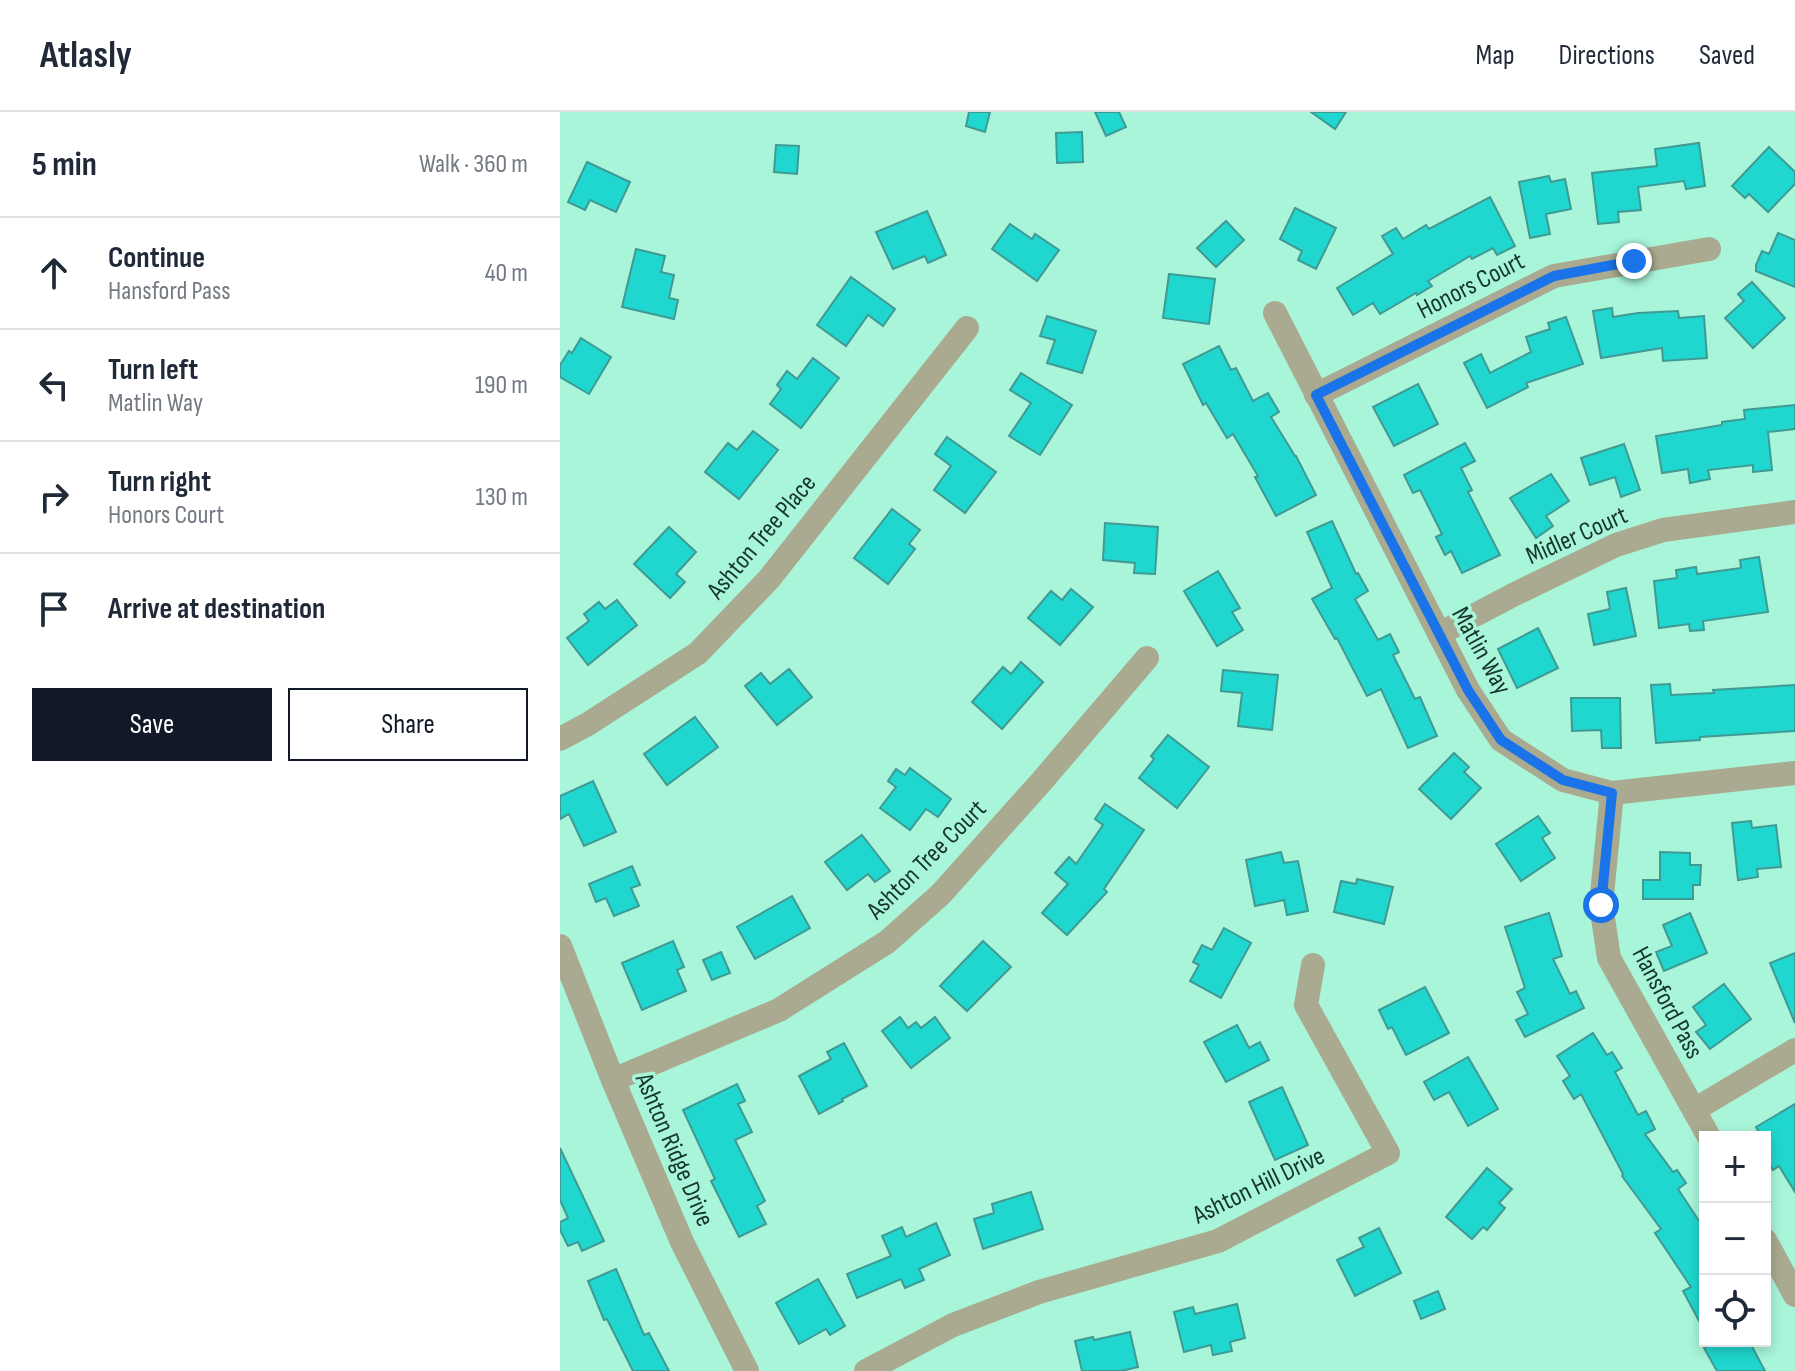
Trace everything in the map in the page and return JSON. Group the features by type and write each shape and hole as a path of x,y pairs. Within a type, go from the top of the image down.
{"street":[{"name":"Honors Court","path":"1316,395 1554,276 1709,249"},
{"name":"Matlin Way","path":"1275,313 1468,690 1501,740 1563,780 1612,793 1795,773"},
{"name":"Ashton Tree Place","path":"560,739 698,653 769,579 967,328"},
{"name":"Midler Court","path":"1439,634 1616,545 1663,530 1795,512"},
{"name":"Ashton Tree Court","path":"613,1080 779,1010 887,942 941,894 1147,658"},
{"name":"Hansford Pass","path":"1612,793 1601,905 1609,958 1706,1131"},
{"name":"Ashton Ridge Drive","path":"561,950 682,1242 747,1371"},
{"name":"Ashton Hill Drive","path":"866,1371 953,1325 1039,1292 1218,1241 1388,1153 1306,1005 1313,965"},
{"path":"1694,1110 1795,1050"},
{"path":"1771,1251 1795,1295"}],"building":[{"path":"969,112 990,112 985,132 966,126"},
{"path":"1095,112 1119,112 1126,127 1106,136"},
{"path":"1311,112 1346,112 1335,129"},
{"path":"1082,132 1083,162 1057,163 1056,133"},
{"path":"1699,143 1705,186 1686,189 1684,181 1638,187 1641,210 1618,212 1619,222 1598,224 1592,173 1657,166 1655,149"},
{"path":"776,145 799,146 797,174 774,172"},
{"path":"1769,147 1795,172 1795,184 1768,212 1749,194 1745,198 1732,186"},
{"path":"587,162 630,182 616,212 590,200 585,210 568,202"},
{"path":"1549,176 1551,182 1565,179 1571,209 1546,214 1550,234 1530,238 1519,182"},
{"path":"1490,197 1515,246 1497,255 1493,248 1472,259 1470,256 1428,281 1432,286 1380,314 1373,303 1353,315 1337,288 1393,254 1382,236 1396,228 1403,239 1426,225 1429,229"},
{"path":"1295,208 1336,228 1316,269 1298,260 1302,251 1280,239"},
{"path":"927,211 946,255 928,263 925,256 893,269 876,232"},
{"path":"1226,221 1244,240 1216,267 1197,248"},
{"path":"1010,224 1032,239 1035,234 1059,250 1037,281 992,249"},
{"path":"1778,233 1795,240 1795,287 1756,271 1762,251 1769,254"},
{"path":"636,249 665,256 661,272 674,275 669,298 678,300 674,319 622,307"},
{"path":"1169,274 1215,279 1209,324 1163,318"},
{"path":"851,277 895,309 883,326 868,315 846,346 817,325"},
{"path":"1752,282 1785,318 1753,348 1725,318 1744,301 1738,294"},
{"path":"1612,308 1613,317 1678,311 1679,318 1704,316 1707,358 1663,361 1662,348 1601,358 1593,311"},
{"path":"1047,316 1096,331 1082,373 1047,363 1055,340 1040,336"},
{"path":"1566,317 1583,364 1526,383 1528,387 1487,408 1464,363 1481,354 1490,373 1531,352 1526,337 1550,329 1548,323"},
{"path":"581,338 611,357 589,394 560,377 560,365"},
{"path":"1219,346 1231,370 1236,368 1253,401 1268,393 1279,412 1271,417 1316,495 1276,516 1255,477 1258,476 1233,434 1227,438 1206,403 1203,405 1183,364"},
{"path":"813,358 839,378 801,428 770,404 781,389 777,385 787,371 797,379"},
{"path":"1021,373 1072,405 1040,455 1009,436 1031,403 1010,390"},
{"path":"1418,384 1438,424 1394,446 1373,407"},
{"path":"1795,405 1795,429 1768,432 1772,470 1753,472 1753,465 1708,470 1710,479 1690,483 1688,469 1662,473 1656,436 1745,419 1744,410"},
{"path":"753,431 778,450 739,499 705,472 728,443 737,450"},
{"path":"947,437 996,472 965,513 934,490 951,466 935,454"},
{"path":"1465,443 1475,461 1461,468 1472,490 1468,492 1500,555 1462,573 1451,551 1445,555 1436,537 1442,534 1420,490 1413,493 1404,475"},
{"path":"1624,444 1640,490 1621,497 1615,477 1590,485 1581,458"},
{"path":"1551,474 1569,501 1546,516 1553,526 1536,538 1510,498"},
{"path":"892,509 920,530 909,544 915,549 888,584 854,558"},
{"path":"1332,521 1356,574 1368,591 1355,599 1378,640 1390,634 1399,652 1393,655 1415,699 1420,697 1437,736 1408,748 1381,689 1367,696 1337,638 1312,599 1332,588 1307,532"},
{"path":"1105,523 1158,527 1155,574 1134,573 1135,563 1103,560"},
{"path":"669,527 696,552 676,574 685,582 670,598 634,564"},
{"path":"1759,557 1768,612 1703,621 1704,630 1690,631 1689,624 1659,628 1654,581 1677,578 1676,570 1696,567 1697,574 1741,568 1740,560"},
{"path":"1218,571 1240,608 1232,612 1243,630 1217,646 1184,591"},
{"path":"1626,588 1636,636 1594,645 1588,614 1610,609 1607,592"},
{"path":"1071,589 1093,607 1060,645 1028,618 1051,591 1062,600"},
{"path":"617,600 637,625 588,665 567,638 589,621 584,614 599,602 605,609"},
{"path":"1538,628 1558,668 1517,688 1498,649"},
{"path":"1021,662 1043,682 1002,729 972,702 1003,667 1011,674"},
{"path":"789,669 812,697 777,725 745,686 761,673 770,684"},
{"path":"1223,670 1278,675 1272,730 1238,726 1242,693 1221,691"},
{"path":"1670,684 1671,695 1795,685 1795,731 1656,743 1651,685"},
{"path":"1571,698 1620,698 1621,748 1602,748 1601,730 1572,731"},
{"path":"695,717 718,747 667,785 644,754"},
{"path":"1168,735 1209,767 1177,808 1139,778"},
{"path":"1454,753 1469,767 1464,772 1481,788 1451,819 1419,789"},
{"path":"910,768 951,799 938,817 926,809 910,830 880,808 896,787 888,781 896,769 905,775"},
{"path":"593,781 616,832 584,846 569,814 560,819 560,796"},
{"path":"1105,804 1144,830 1104,889 1107,892 1067,935 1042,913 1068,884 1055,873 1069,857 1076,864 1103,825 1095,819"},
{"path":"1538,816 1550,833 1542,838 1555,858 1521,881 1496,844"},
{"path":"1751,821 1752,828 1776,825 1781,867 1757,869 1758,877 1738,880 1732,823"},
{"path":"862,835 890,871 875,882 868,874 847,890 825,862"},
{"path":"1281,852 1284,863 1298,861 1308,911 1287,915 1284,900 1255,906 1246,860"},
{"path":"1660,852 1690,853 1690,865 1701,865 1700,885 1693,885 1693,899 1643,899 1643,880 1660,880"},
{"path":"632,866 640,885 631,888 639,906 614,916 606,898 596,902 589,884"},
{"path":"1357,879 1393,887 1384,924 1334,912 1341,881 1356,884"},
{"path":"792,896 810,928 755,959 737,927"},
{"path":"1549,913 1562,956 1553,959 1570,994 1576,991 1584,1008 1525,1037 1516,1020 1528,1014 1517,992 1525,988 1505,927"},
{"path":"1690,913 1707,953 1664,971 1656,952 1672,946 1663,925"},
{"path":"1224,928 1251,943 1221,998 1190,981 1199,965 1193,962 1202,945 1212,950"},
{"path":"673,941 684,967 677,970 686,991 642,1010 622,963"},
{"path":"983,941 1011,967 967,1011 940,986"},
{"path":"721,952 730,973 712,980 703,960"},
{"path":"1795,953 1795,1023 1770,963"},
{"path":"1724,984 1751,1019 1710,1049 1696,1032 1706,1025 1693,1007"},
{"path":"1425,987 1449,1033 1406,1055 1392,1027 1388,1029 1379,1010"},
{"path":"900,1017 908,1028 916,1022 921,1028 935,1017 950,1038 911,1068 882,1031"},
{"path":"1237,1025 1249,1048 1260,1042 1269,1060 1226,1082 1204,1042"},
{"path":"1593,1033 1607,1055 1612,1052 1622,1068 1615,1072 1638,1115 1646,1111 1655,1129 1645,1134 1673,1172 1677,1170 1686,1183 1678,1189 1699,1221 1699,1321 1683,1291 1691,1287 1655,1233 1661,1229 1622,1176 1581,1094 1574,1099 1563,1081 1570,1076 1557,1056"},
{"path":"844,1043 867,1086 819,1114 799,1076 831,1059 827,1052"},
{"path":"1468,1057 1498,1109 1468,1126 1449,1092 1434,1100 1424,1082"},
{"path":"737,1084 745,1101 738,1104 752,1132 735,1140 765,1201 757,1206 766,1224 739,1237 711,1181 715,1179 683,1110"},
{"path":"1282,1087 1308,1145 1275,1160 1249,1102"},
{"path":"1795,1104 1795,1192 1779,1166 1773,1170 1771,1167 1771,1131 1758,1131 1756,1127"},
{"path":"560,1148 604,1241 582,1251 578,1242 568,1246 560,1230 560,1222 568,1218 560,1200"},
{"path":"1487,1168 1512,1189 1499,1203 1505,1208 1487,1230 1483,1227 1472,1239 1446,1217"},
{"path":"1031,1192 1043,1229 983,1249 974,1219 994,1213 992,1204"},
{"path":"936,1223 950,1255 919,1269 924,1280 905,1288 901,1279 857,1298 847,1274 891,1256 882,1236 902,1227 906,1237"},
{"path":"1379,1228 1401,1273 1355,1296 1337,1260 1364,1247 1359,1238"},
{"path":"616,1269 644,1335 649,1333 669,1371 633,1371 607,1319 604,1320 588,1281"},
{"path":"818,1279 845,1326 830,1335 826,1329 799,1344 776,1303"},
{"path":"1438,1291 1445,1309 1421,1319 1414,1301"},
{"path":"1237,1304 1245,1338 1230,1342 1232,1351 1213,1355 1211,1345 1184,1352 1174,1312 1193,1307 1195,1314"},
{"path":"1130,1332 1138,1367 1121,1371 1082,1371 1075,1341"},
{"path":"1752,1347 1765,1371 1717,1371 1704,1348"}],"route":[{"path":"1601,905 1612,793 1563,780 1501,740 1468,690 1316,395 1554,276 1634,261"}]}
